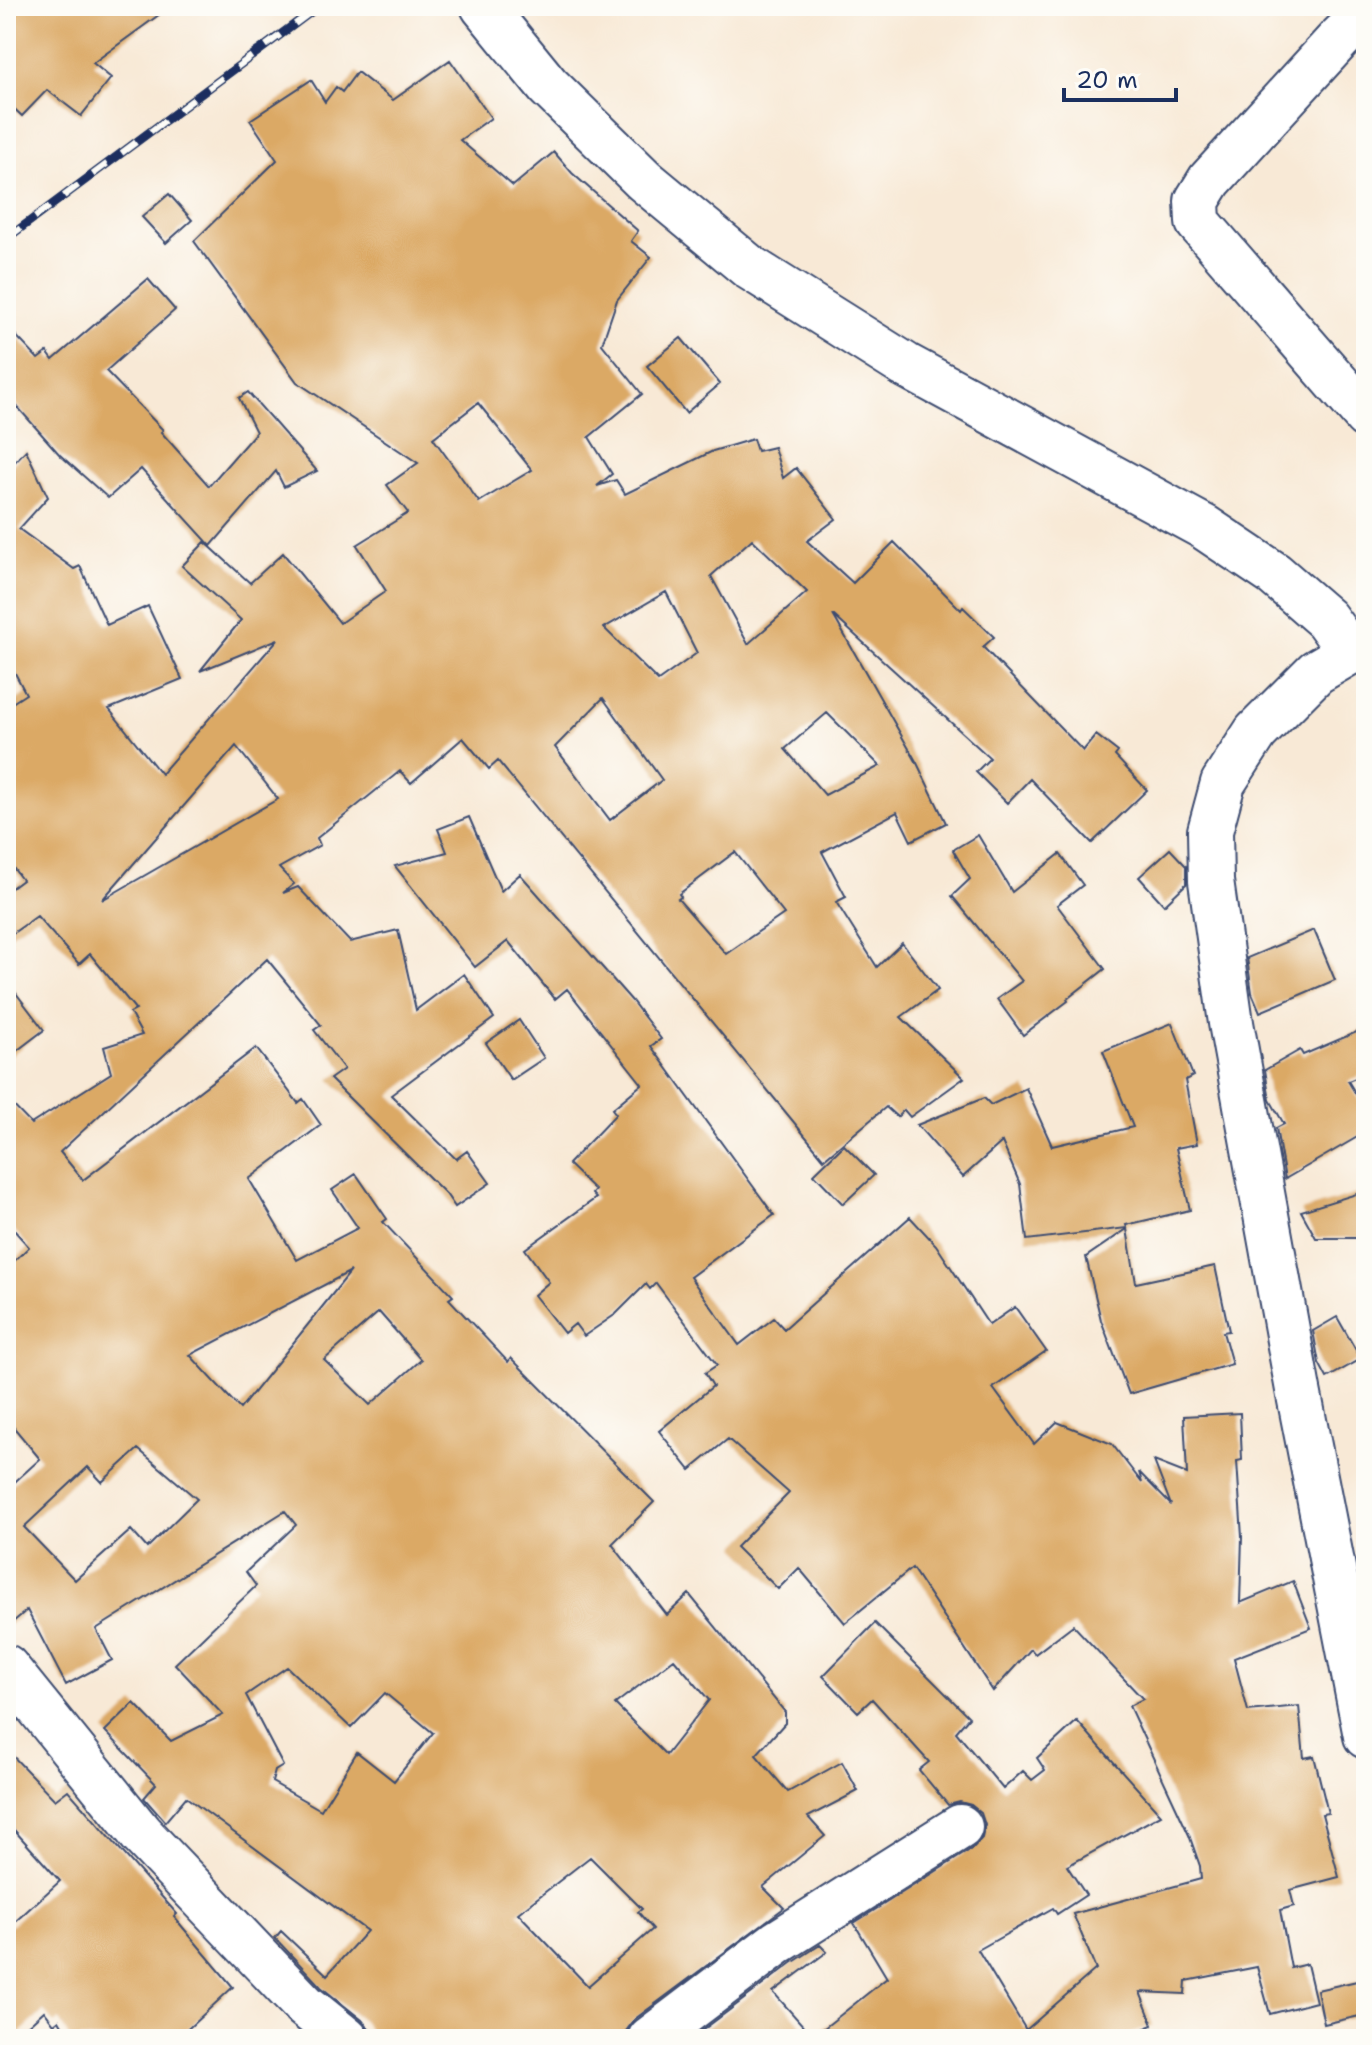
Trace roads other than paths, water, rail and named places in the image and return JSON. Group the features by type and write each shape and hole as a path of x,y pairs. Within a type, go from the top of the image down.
{"street":[{"path":"483,6 548,86 644,180 749,267 905,365 1204,527 1274,574 1326,619 1358,652 1316,672 1256,732 1223,783 1210,831 1211,869 1231,1023 1333,1576 1366,1736"},
{"path":"1366,13 1210,180 1197,201 1198,222 1366,416"},
{"path":"6,1667 141,1834 304,2005 346,2039"},
{"path":"650,2039 778,1942 960,1827"}],"railway":[{"path":"6,239 319,6"}]}
